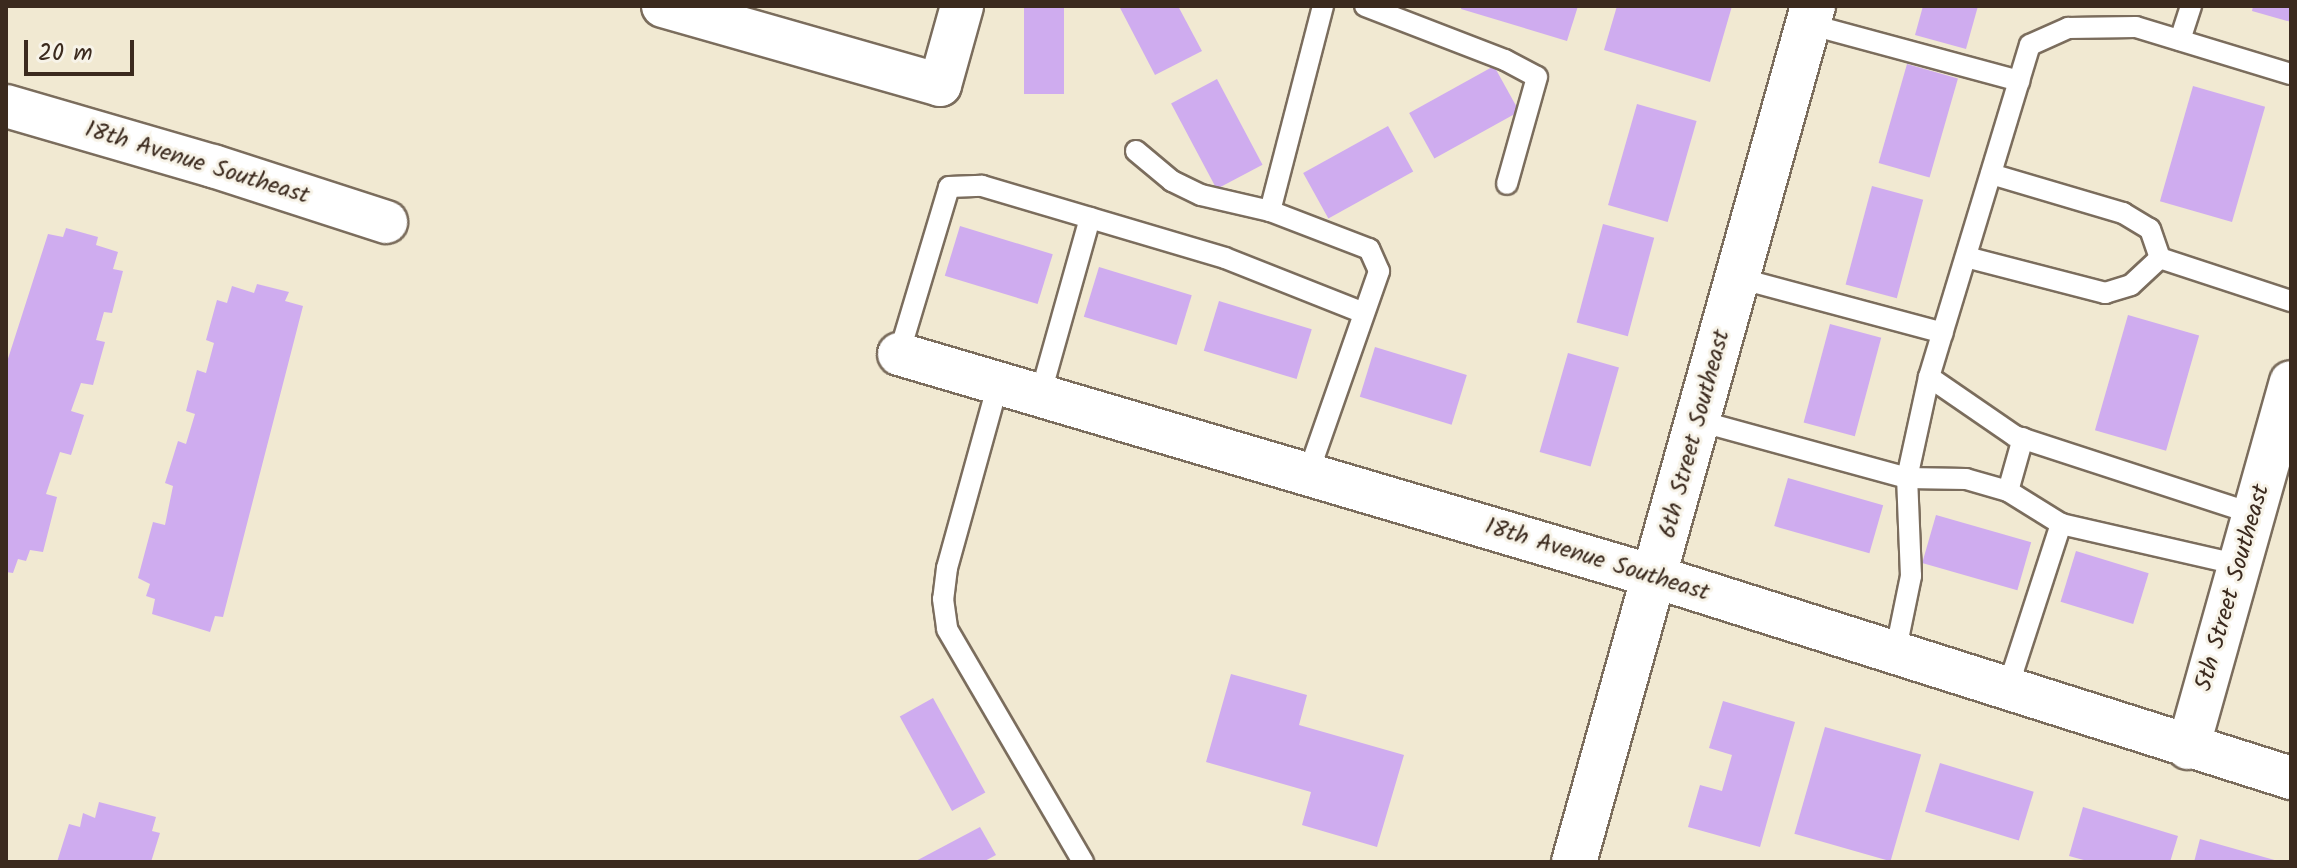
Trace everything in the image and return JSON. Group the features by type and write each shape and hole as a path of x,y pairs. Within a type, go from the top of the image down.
{"street":[{"path":"663,6 940,85 962,6"},
{"name":"6th Street Southeast","path":"1574,862 1656,577 1810,15"},
{"name":"18th Avenue Southeast","path":"6,106 213,166 386,222"},
{"name":"18th Avenue Southeast","path":"899,354 1656,577 2188,748 2291,778"},
{"name":"5th Street Southeast","path":"2188,748 2291,382"}],"lane":[{"path":"1270,211 1323,6"},
{"path":"1365,6 1505,60 1537,77 1507,184"},
{"path":"2180,40 2191,6"},
{"path":"1810,15 2019,81"},
{"path":"1895,654 1911,576 1907,478 1929,377 2030,45 2068,28 2136,27 2291,74"},
{"path":"1136,151 1172,181 1201,195 1270,211 1369,249 1379,271 1308,474"},
{"path":"1991,174 2123,213 2150,229 2160,258"},
{"path":"899,354 949,187 982,186 1225,258 1364,313"},
{"path":"1040,396 1090,218"},
{"path":"1966,257 2105,293 2131,285 2160,258"},
{"path":"2160,258 2291,301"},
{"path":"1738,278 1943,333"},
{"path":"1929,377 2023,438 2254,514"},
{"path":"998,384 947,568 943,599 947,629 1083,862"},
{"path":"1699,421 1907,478 1966,479 2008,491 2061,524 2240,565"},
{"path":"2008,491 2023,438"},
{"path":"2007,690 2061,524"}],"building":[{"path":"1024,6 1064,6 1064,94 1024,94"},
{"path":"1119,6 1178,6 1202,51 1155,75"},
{"path":"1462,6 1578,6 1567,41 1461,9"},
{"path":"1617,6 1732,6 1710,82 1604,50"},
{"path":"1923,6 1978,6 1966,49 1915,35"},
{"path":"2253,6 2291,6 2291,22 2252,11"},
{"path":"1907,64 1958,79 1930,178 1879,163"},
{"path":"1494,66 1519,111 1434,159 1409,113"},
{"path":"1217,79 1263,165 1217,189 1171,103"},
{"path":"2193,86 2265,107 2232,222 2160,201"},
{"path":"1637,104 1697,121 1668,222 1608,205"},
{"path":"1388,126 1413,171 1328,219 1303,173"},
{"path":"1872,186 1923,200 1897,298 1846,285"},
{"path":"1603,224 1654,238 1628,336 1577,323"},
{"path":"960,226 1053,254 1038,304 945,276"},
{"path":"66,228 98,237 96,245 118,252 113,269 123,271 112,313 104,312 96,340 105,342 93,385 81,383 71,411 84,415 71,455 60,452 46,494 57,497 43,552 30,550 26,561 18,559 13,573 6,572 6,365 48,234 63,237"},
{"path":"1099,267 1192,295 1177,345 1084,317"},
{"path":"257,284 289,292 285,301 303,306 223,617 215,616 210,632 152,614 155,599 146,596 150,584 138,578 153,522 165,525 173,486 165,483 178,441 186,444 195,414 186,411 197,370 206,373 214,343 206,340 217,300 227,303 232,286 254,293"},
{"path":"1219,301 1312,329 1297,379 1204,351"},
{"path":"2128,315 2199,335 2166,451 2095,430"},
{"path":"1830,324 1881,338 1855,436 1804,423"},
{"path":"1375,347 1467,375 1452,425 1360,397"},
{"path":"1568,353 1619,368 1591,467 1540,452"},
{"path":"1788,478 1883,505 1869,553 1774,526"},
{"path":"1936,515 2031,542 2017,590 1922,563"},
{"path":"2076,551 2149,573 2133,624 2061,602"},
{"path":"1231,674 1307,695 1299,725 1404,755 1377,847 1302,825 1311,792 1206,762"},
{"path":"933,698 985,792 952,811 900,716"},
{"path":"1723,701 1795,722 1760,847 1688,827 1700,785 1722,791 1732,755 1709,748"},
{"path":"1825,727 1921,755 1891,861 1794,834"},
{"path":"1940,763 2034,792 2019,840 1925,812"},
{"path":"99,802 156,817 152,831 160,833 151,862 57,862 69,824 80,827 83,813 95,818"},
{"path":"2083,807 2178,836 2170,862 2091,862 2069,856"},
{"path":"980,827 996,855 983,862 914,862"},
{"path":"2200,839 2278,861 2278,862 2194,862"}]}
